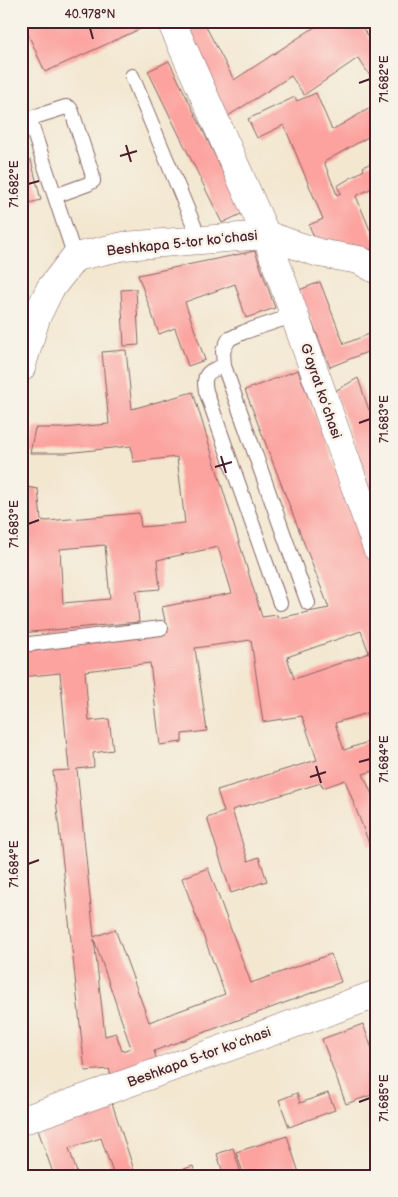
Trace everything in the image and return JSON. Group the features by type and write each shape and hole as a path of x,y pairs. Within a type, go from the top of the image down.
{"street":[{"name":"Gʻayrat koʻchasi","path":"171,21 266,235 377,548"},
{"name":"Beshkapa 5-tor koʻchasi","path":"76,257 124,246 266,235"},
{"path":"266,235 319,253 359,260 377,270"},
{"path":"21,368 36,318 46,296 76,257"},
{"name":"Beshkapa 5-tor koʻchasi","path":"21,1121 377,994"}],"lane":[{"path":"132,76 200,240"},
{"path":"55,196 93,181 72,112 70,108 66,107 34,117 31,119 31,124 55,196 76,257"},
{"path":"295,315 229,339 223,351 224,366 308,603"},
{"path":"224,366 211,370 206,374 204,381 206,391 280,603"},
{"path":"21,645 161,628"}],"building":[{"path":"27,21 150,21 151,24 45,72 23,23"},
{"path":"176,21 203,21 234,80 324,21 358,21 377,50 377,86 358,58 304,95 291,76 228,116"},
{"path":"169,61 243,213 222,223 148,71"},
{"path":"316,93 332,130 377,104 377,132 324,162 337,195 341,193 337,186 364,170 363,167 377,160 377,188 375,189 374,187 356,196 377,247 357,255 353,244 336,251 319,249 309,225 323,219 284,125 257,138 248,119 295,97 297,101"},
{"path":"31,160 41,200 21,205 21,162"},
{"path":"255,251 275,308 246,318 235,284 185,302 205,360 188,366 175,328 159,334 138,275"},
{"path":"21,264 28,266 22,291 21,290"},
{"path":"320,282 344,344 377,331 377,348 330,367 299,290"},
{"path":"136,289 139,345 124,346 121,290"},
{"path":"126,350 132,409 193,392 262,617 277,615 278,618 329,608 245,390 298,370 377,578 377,710 335,723 344,750 377,739 377,770 363,774 377,806 377,844 370,846 345,780 323,788 321,783 232,810 248,861 259,857 267,881 231,893 207,818 224,812 217,790 317,760 302,716 263,722 251,640 195,648 207,731 182,734 182,742 160,745 150,663 85,671 89,721 109,719 113,750 93,753 94,767 77,769 94,937 115,929 149,1022 225,994 182,878 208,868 251,983 331,954 341,982 154,1051 158,1063 112,1079 109,1069 85,1071 53,771 69,770 60,673 21,677 21,650 167,630 162,607 232,593 218,547 157,560 160,589 136,591 139,622 21,633 21,486 38,489 41,520 139,513 141,527 185,523 177,457 133,462 131,446 66,453 30,453 35,428 63,428 109,424 102,352","holes":["105,545 110,599 63,603 60,549","361,631 369,653 294,679 287,657","94,939 131,1048 122,1051 116,1033 105,1036"]},
{"path":"358,378 369,410 377,406 377,506 335,391"},
{"path":"21,763 23,763 24,777 21,777"},
{"path":"377,1011 377,1023 376,1023 373,1012"},
{"path":"363,1024 377,1062 377,1093 346,1104 322,1039"},
{"path":"297,1093 300,1103 328,1093 335,1110 289,1127 279,1100"},
{"path":"112,1103 136,1176 114,1176 101,1138 69,1148 78,1176 54,1176 37,1127"},
{"path":"287,1136 300,1176 244,1176 236,1152"},
{"path":"233,1148 242,1176 224,1176 217,1154"},
{"path":"193,1166 196,1176 166,1176 166,1175"}]}
